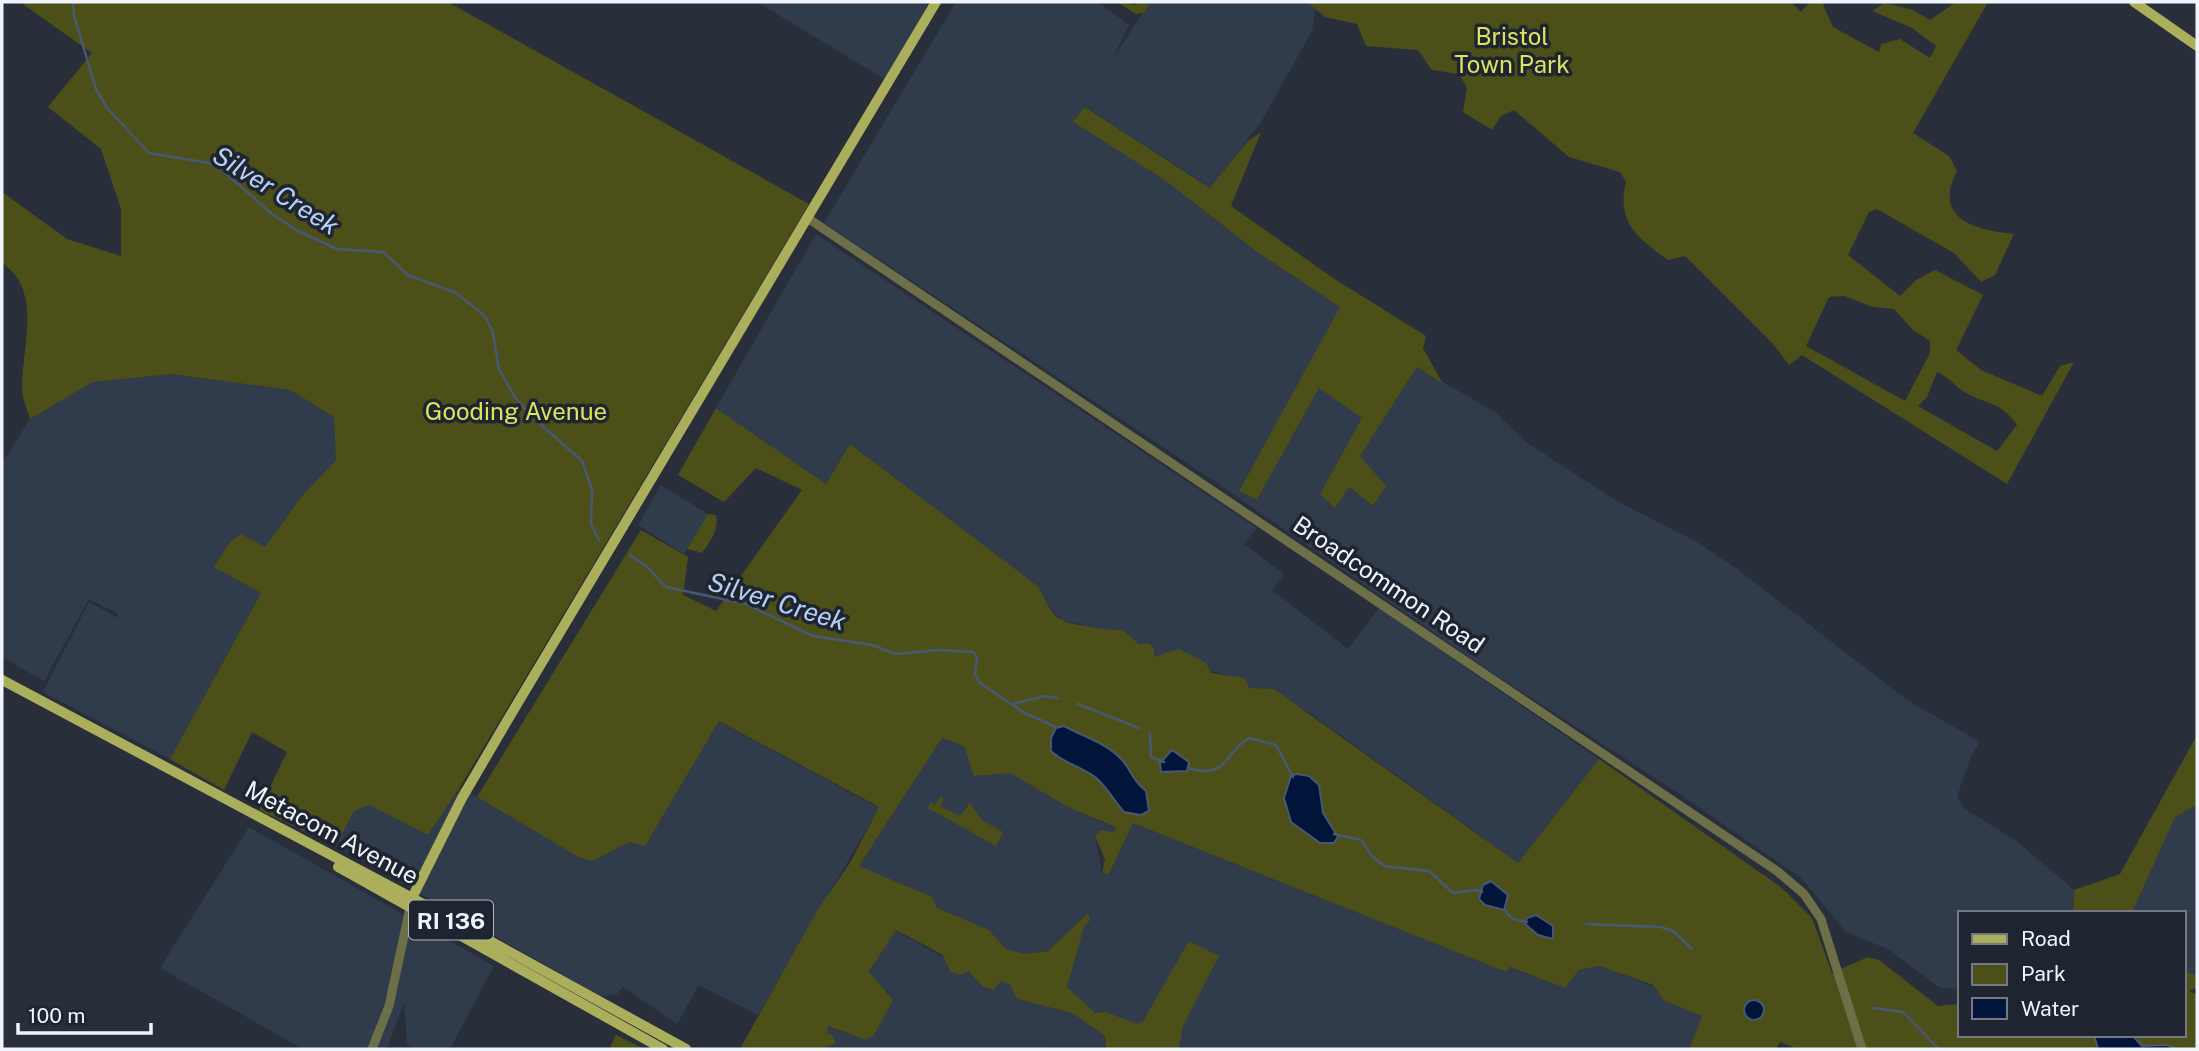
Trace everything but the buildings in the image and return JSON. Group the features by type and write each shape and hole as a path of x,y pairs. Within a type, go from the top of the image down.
{"main road":[{"path":"411,902 462,798 936,2"},
{"path":"2134,2 2197,46"},
{"name":"Metacom Avenue","path":"2,680 686,1049"},
{"name":"Metacom Avenue","path":"411,902 663,1049"}],"street":[{"name":"Broadcommon Road","path":"808,219 1777,871 1804,894 1821,919 1862,1049"},
{"path":"372,1049 389,1006 411,902"}],"shaded area":[{"path":"757,2 929,2 886,80"},
{"path":"956,2 1098,2 1129,25 1113,58 1150,2 1307,2 1316,9 1312,31 1261,122 1211,188 1086,107 1073,122 1166,181 1257,252 1341,307 1239,491 1257,500 1319,388 1362,417 1349,487 1372,506 1360,456 1417,367 1495,412 1526,442 1615,500 1697,542 1736,568 1907,700 1980,742 1971,756 1957,797 1964,808 2019,843 2074,890 2073,911 1958,911 1958,989 1940,988 1888,949 1846,932 1801,878 1678,793 1488,670 1211,479 824,223"},
{"path":"816,234 1257,528 1244,544 1284,574 1272,590 1348,649 1379,608 1599,759 1518,863 1307,711 1249,688 1239,678 1154,658 1148,643 1139,644 1123,630 1108,631 1062,620 1049,607 1039,587 850,444 826,484 716,408"},
{"path":"172,374 290,390 334,417 337,463 301,497 265,547 215,567 261,593 170,759 43,692 89,602 118,618 117,613 89,599 44,681 2,657 2,463 30,419 93,382"},
{"path":"661,485 708,514 684,554 638,525"},
{"path":"718,721 879,808 758,1015 699,985 677,1024 623,987 617,994 602,997 336,846 354,811 369,805 428,835 460,787 580,858 593,861 629,842 645,846"},
{"path":"942,738 964,746 974,776 1010,772 1068,807 1115,828 1117,834 1095,836 1102,873 1109,874 1133,823 1506,972 1509,967 1565,988 1579,970 1599,966 1653,986 1663,1000 1702,1016 1689,1049 1179,1049 1183,1026 1219,956 1143,1021 1137,1024 1121,1020 1106,1012 1095,1013 1066,987 1088,913 1048,951 1024,954 1005,948 988,930 937,908 859,866"},
{"path":"2197,805 2197,976 2185,971 2185,911 2133,911 2175,817"},
{"path":"249,827 494,966 450,1049 415,1049 407,1044 404,1002 387,1049 303,1049 160,968"},
{"path":"895,930 968,971 982,986 1001,981 1010,985 1018,999 1072,1013 1105,1036 1104,1043 1121,1047 818,1049 836,1043 827,1033 827,1026 855,1036 889,993 876,984 869,973"}],"green space":[{"name":"Gooding Avenue","path":"20,2 448,2 809,204 460,787 428,835 369,805 354,811 336,846 259,810 287,752 252,732 224,790 170,759 261,593 214,567 230,542 241,534 265,547 301,497 336,460 334,417 290,390 172,374 93,382 30,419 22,387 26,304 15,274 2,263 2,192 67,239 121,256 121,209 101,149 48,107 92,53"},
{"path":"1117,2 1136,5 1138,2 1150,2 1144,13 1136,14"},
{"name":"Bristol Town Park","path":"1307,2 1791,2 1801,12 1810,2 1826,2 1823,5 1833,27 1879,52 1881,44 1900,39 1930,58 1936,46 1912,28 1872,11 1885,3 1913,10 1930,20 1956,2 1988,2 1913,133 1949,156 1957,171 1951,187 1950,201 1954,211 1962,219 1985,229 2014,234 1995,275 1981,282 1954,253 1877,209 1869,212 1848,255 1900,296 1916,280 1935,270 1983,295 1956,350 1981,370 2042,396 2060,366 2074,362 2007,484 1802,355 1789,365 1774,345 1685,256 1668,260 1639,236 1627,219 1624,208 1626,182 1620,172 1569,157 1514,110 1501,116 1492,130 1463,112 1467,88 1459,74 1432,70 1418,50 1366,46 1357,24 1325,17","holes":["1844,296 1873,307 1894,309 1913,330 1930,341 1930,353 1905,401 1806,346 1829,297","1937,372 1968,394 1997,406 2011,417 2017,425 1997,451 1918,406 1927,397"]},
{"path":"1085,107 1210,188 1247,142 1261,132 1231,206 1333,278 1426,336 1423,348 1443,384 1417,367 1360,456 1386,486 1373,506 1349,487 1335,508 1320,494 1362,418 1319,388 1257,500 1239,491 1340,307 1257,252 1166,181 1073,122"},
{"path":"716,408 826,484 850,444 1039,587 1058,618 1082,626 1123,630 1139,644 1148,643 1154,648 1154,657 1179,649 1206,663 1211,673 1245,678 1249,688 1274,689 1518,863 1599,759 1782,888 1812,918 1832,973 1868,957 1879,960 1938,1006 1958,1004 1958,1037 2185,1037 2185,971 2197,976 2197,987 2189,991 2197,995 2197,1049 1798,1049 1780,1042 1776,1049 1689,1049 1702,1016 1663,1000 1653,985 1599,966 1579,970 1565,988 1510,967 1506,972 1133,823 1109,874 1102,873 1105,859 1095,836 1101,830 1116,833 1115,827 1068,807 1010,773 974,776 964,746 942,738 859,866 932,897 937,908 989,930 1005,948 1024,954 1048,951 1088,913 1090,920 1084,927 1067,987 1095,1013 1106,1012 1137,1024 1143,1021 1189,941 1219,956 1183,1026 1179,1049 1106,1048 1105,1036 1072,1013 1017,999 1010,985 1001,981 993,990 982,986 968,971 962,975 950,972 943,955 896,930 869,972 893,1000 874,1035 866,1040 828,1026 827,1033 833,1036 836,1044 818,1049 740,1049 817,911 850,863 879,807 719,721 645,846 629,842 593,861 580,858 477,797 641,530 688,557 683,595 716,611 802,490 756,468 724,502 678,475"},
{"path":"708,514 716,515 711,539 702,553 687,549"},
{"path":"2197,735 2197,805 2175,817 2133,911 2073,911 2074,890 2120,874"},
{"path":"941,796 944,798 940,806 960,816 970,803 982,820 1003,832 996,846 928,808 930,802 935,805"},
{"path":"616,1035 644,1049 609,1049"}],"water":[{"path":"1064,726 1102,745 1122,760 1146,791 1149,811 1141,815 1124,812 1095,777 1051,751 1051,738 1056,728"},
{"path":"1172,750 1189,762 1187,771 1161,772 1160,763"},
{"path":"1291,776 1309,776 1319,785 1323,813 1338,837 1334,843 1320,843 1291,822 1284,798"},
{"path":"1491,881 1508,895 1504,910 1485,905 1479,899 1483,885"},
{"path":"1536,915 1553,926 1553,939 1538,935 1525,924 1527,918"},
{"path":"1754,1000 1761,1003 1764,1010 1761,1017 1754,1020 1747,1017 1744,1010 1747,1003"},
{"path":"2095,1037 2134,1037 2142,1046 2166,1045 2178,1049 2098,1049"}],"waterway":[{"name":"Silver Creek","path":"73,2 74,16 96,89 107,108 149,153 209,163 222,170 272,214 298,231 337,249 383,252 408,275 456,293 485,316 493,333 499,369 515,397 531,416 582,461 592,490 591,524 599,540"},
{"name":"Silver Creek","path":"630,555 647,567 666,587 746,604 813,636 872,645 896,654 939,650 973,652 977,657 975,674 980,683 1023,712 1056,727"},
{"path":"1013,704 1045,696 1058,698"},
{"path":"1078,704 1139,728"},
{"path":"1150,733 1151,757 1164,762"},
{"path":"1188,768 1201,771 1219,767 1249,738 1276,745 1293,777"},
{"path":"1334,834 1361,840 1372,856 1384,866 1429,871 1453,893 1475,890 1482,892"},
{"path":"1504,910 1513,919 1527,922"},
{"path":"1586,924 1661,927 1673,931 1692,949"},
{"path":"1873,1008 1903,1012 1939,1049"}]}
